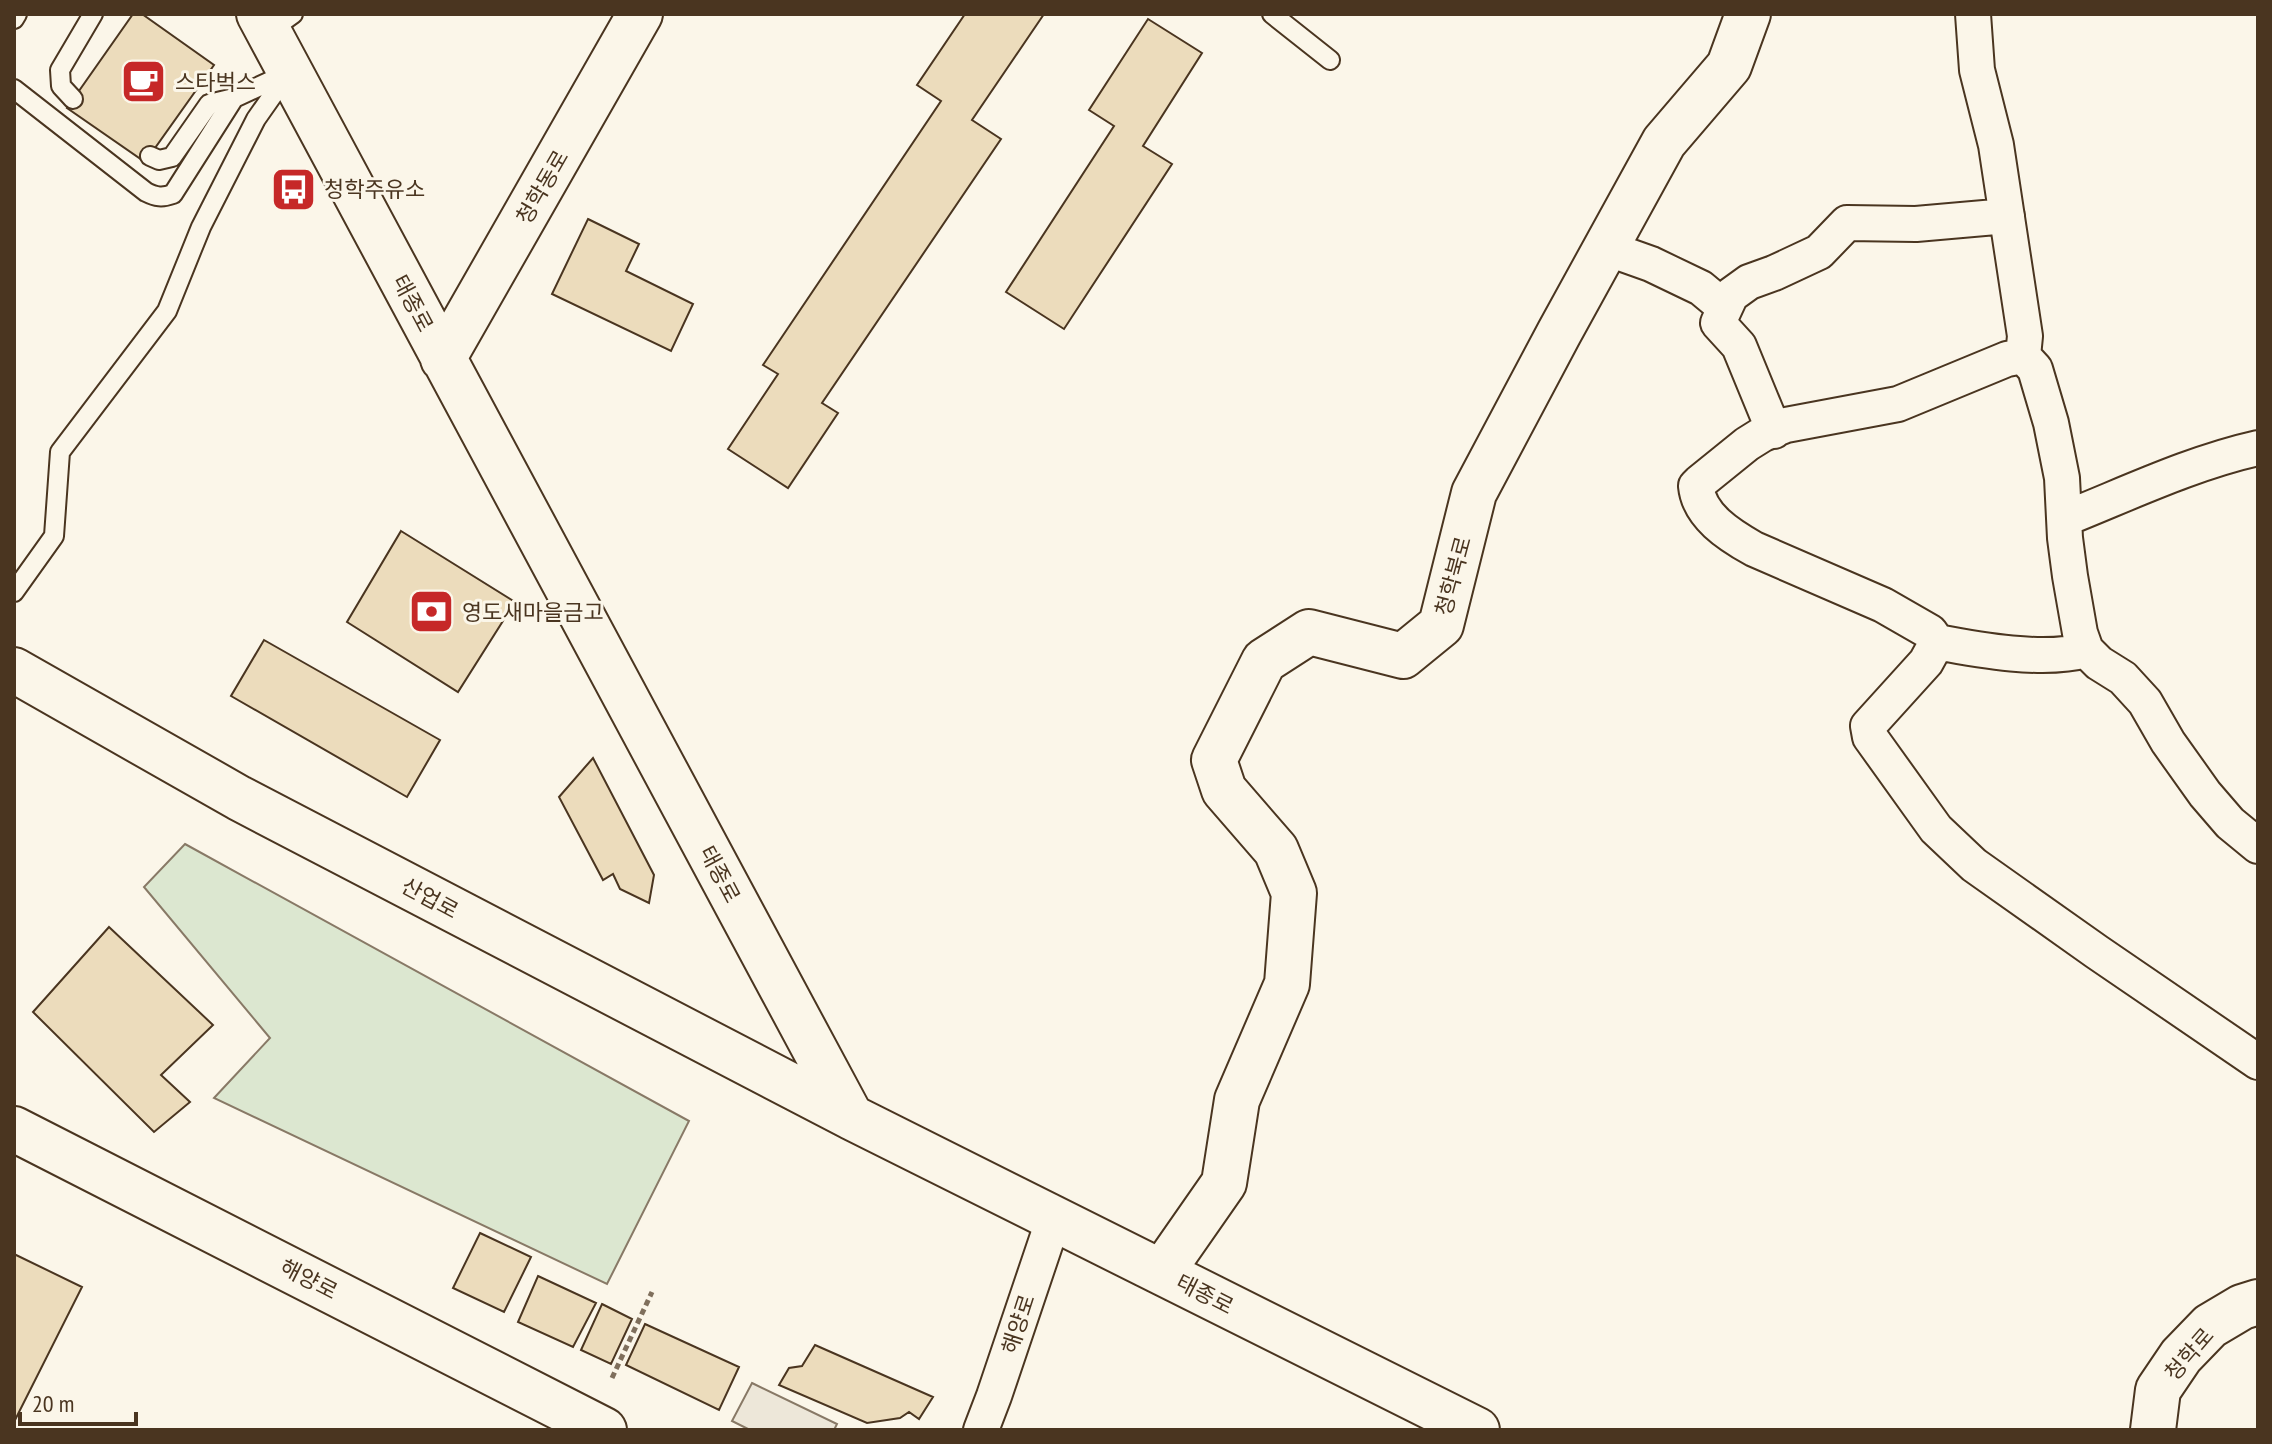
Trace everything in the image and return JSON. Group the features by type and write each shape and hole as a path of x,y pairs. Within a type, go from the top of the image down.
{"main road":[{"name":"청학동로","path":"443,359 640,14"},
{"name":"청학북로","path":"1162,1272 1224,1183 1237,1100 1287,984 1294,893 1276,850 1224,790 1214,760 1264,661 1309,632 1403,656 1441,625 1474,493 1664,142 1729,66 1748,14"},
{"name":"태종로","path":"273,20 289,72 851,1117 1477,1430"},
{"name":"산업로","path":"14,670 239,798 851,1117"},
{"name":"해양로","path":"14,1129 604,1430"},
{"name":"청학로","path":"2153,1430 2158,1390 2181,1356 2210,1326 2242,1307 2258,1302"}],"street":[{"path":"1973,14 1977,70 1996,145 2025,336 2023,356 2035,369 2051,423 2062,478 2070,576 2080,633 2086,650 2099,663 2123,678 2145,702 2168,742 2205,794 2230,823 2258,846"},
{"path":"1774,431 1739,346 1718,323 1731,295 1749,282 1819,252 1847,223 1916,224 2007,216"},
{"path":"1606,248 1651,264 1701,288 1725,308"},
{"path":"2023,356 2007,359 1898,404 1786,425 1747,444 1696,486 1697,496 1716,523 1734,538 1883,605 1930,632 1937,642 1994,653 2073,654 2086,650"},
{"path":"2064,519 2173,475 2258,448"},
{"path":"1937,642 1926,662 1868,726 1870,737 1936,829 1974,865 2258,1062"},
{"name":"해양로","path":"981,1430 1054,1218"}],"lane":[{"path":"73,99 61,86 60,70 93,14"},
{"path":"1272,14 1330,60"},
{"path":"150,156 159,160 172,157 209,104 234,98 289,72"},
{"path":"14,592 54,536 60,452 167,311 201,227 256,119 289,72"},
{"path":"14,89 146,192 157,197 173,194 234,98"}],"path":[{"path":"612,1378 652,1292"}],"green space":[{"path":"185,844 689,1121 607,1284 214,1098 270,1038 144,887"}],"shaded area":[{"path":"752,1383 837,1424 834,1430 750,1430 732,1421"}],"building":[{"name":"스타벅스","path":"133,14 142,14 214,65 145,162 67,108"},
{"path":"965,14 1044,14 972,120 1001,139 822,403 838,413 788,488 728,449 778,374 763,365 941,101 917,85"},
{"path":"1148,19 1202,53 1143,146 1172,164 1064,329 1006,292 1114,126 1089,110"},
{"path":"588,219 639,244 626,271 693,304 671,351 552,294"},
{"name":"영도새마을금고","path":"401,531 515,602 458,692 347,622"},
{"path":"264,640 440,740 407,797 231,696"},
{"path":"593,758 654,875 649,903 620,889 613,874 603,880 559,797"},
{"path":"109,927 213,1025 161,1075 190,1102 154,1132 33,1012"},
{"path":"480,1233 531,1257 504,1312 453,1288"},
{"path":"14,1254 82,1287 14,1422"},
{"path":"538,1276 596,1303 573,1347 518,1322"},
{"path":"602,1304 632,1319 611,1364 581,1350"},
{"path":"645,1324 739,1367 719,1410 626,1365"},
{"path":"815,1345 933,1397 919,1419 909,1412 900,1418 867,1423 779,1385 789,1368 802,1366"}],"place":[{"name":"스타벅스","path":"144,82"},
{"name":"청학주유소","path":"293,189"},
{"name":"영도새마을금고","path":"431,612"}]}
